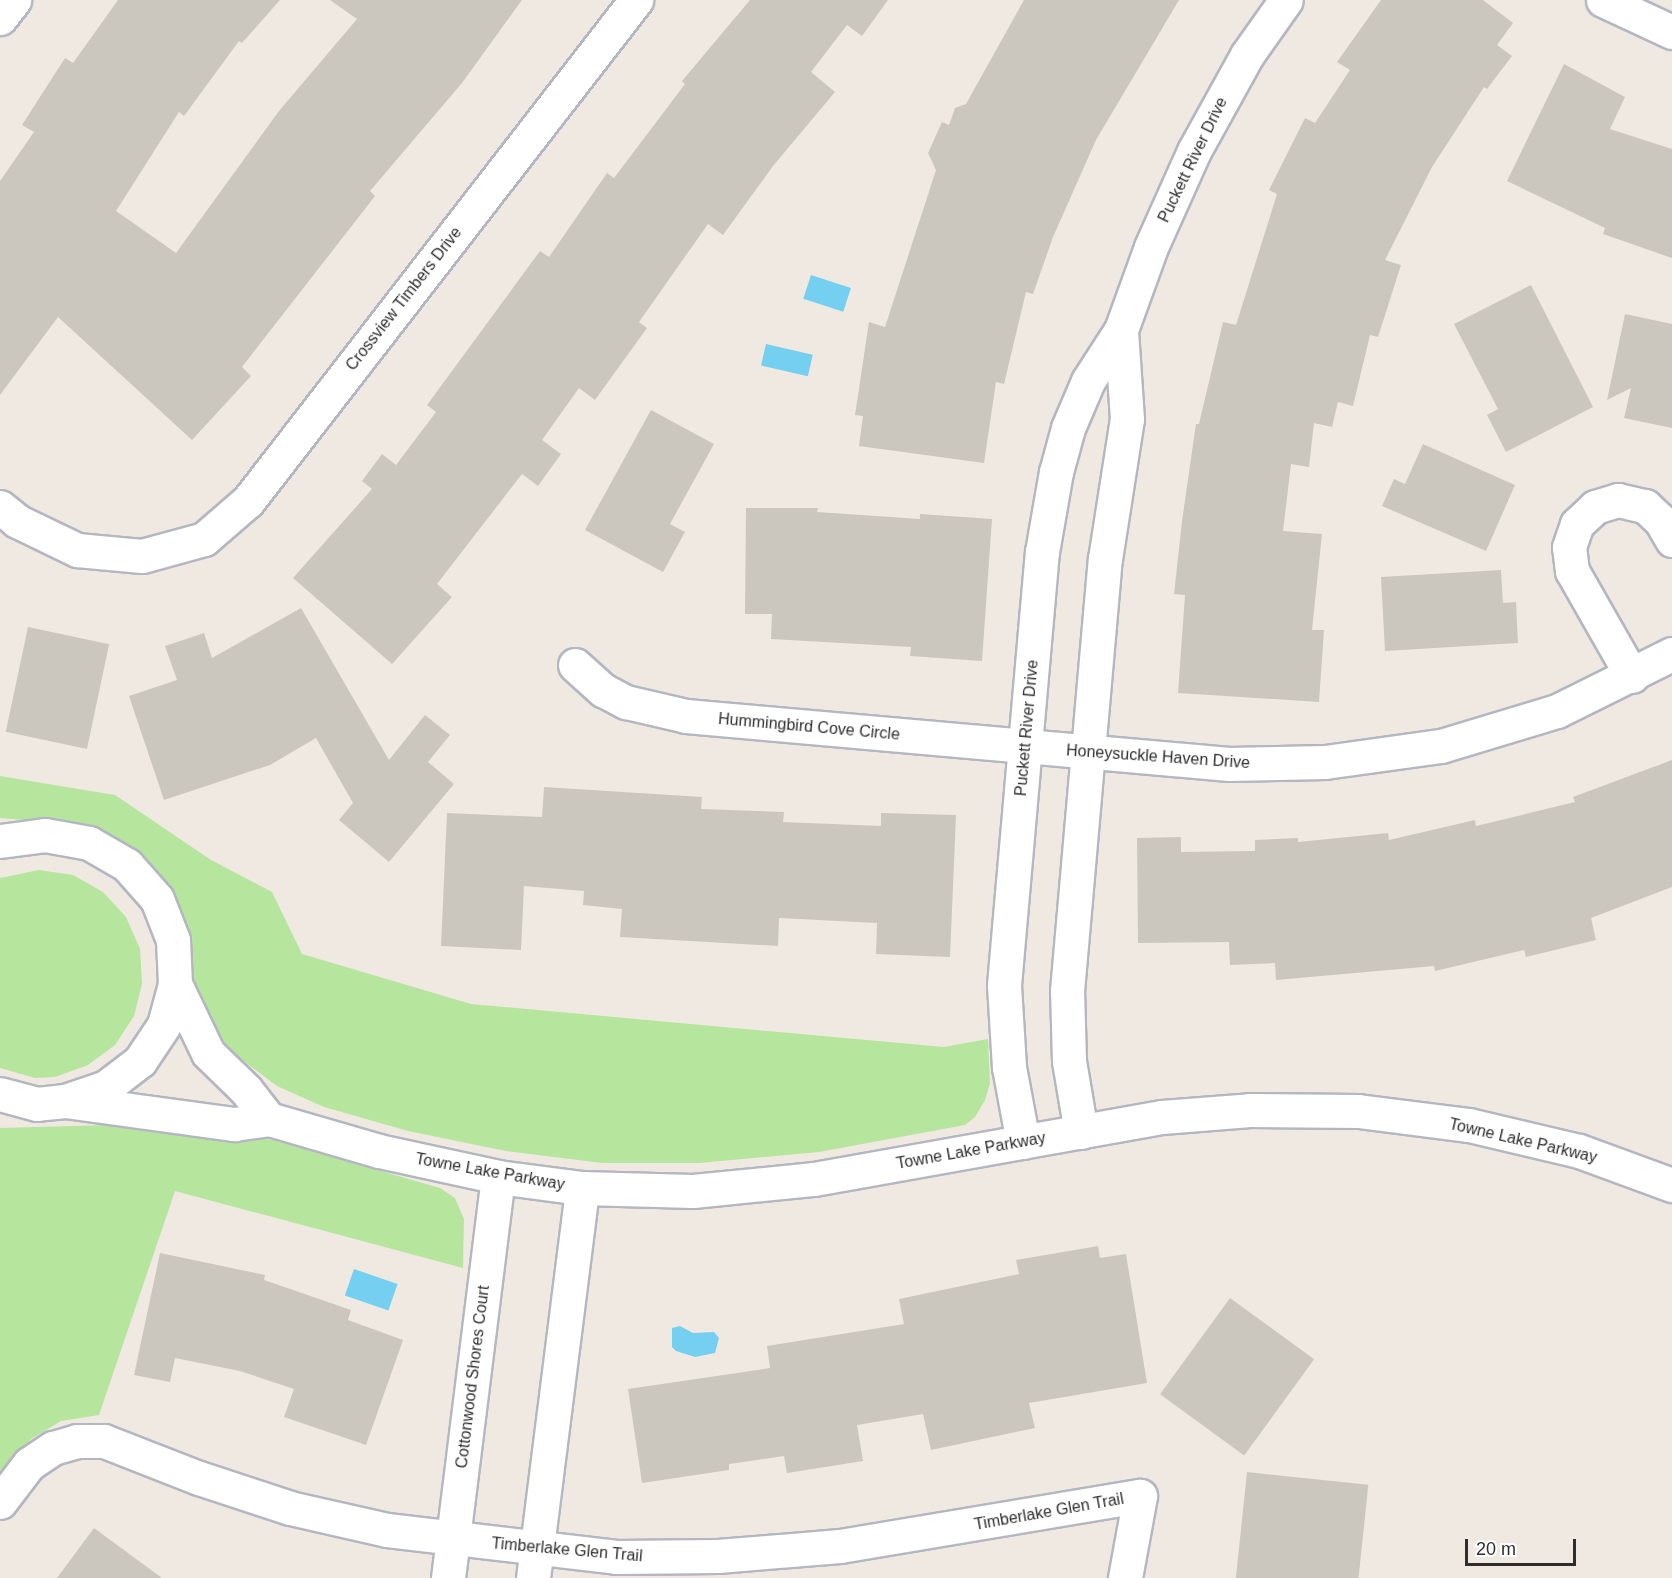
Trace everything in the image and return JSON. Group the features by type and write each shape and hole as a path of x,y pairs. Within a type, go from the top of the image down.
{"street":[{"path":"0,18 14,0"},
{"name":"Crossview Timbers Drive","path":"0,507 17,521 77,550 142,556 204,539 248,501 636,0"},
{"name":"Puckett River Drive","path":"1081,1132 1070,1061 1056,750 1042,552 1056,472 1068,428 1089,381 1121,330 1151,247 1194,151 1247,55 1286,0"},
{"path":"1604,0 1672,32"},
{"name":"Puckett River Drive","path":"1023,1142 1009,1067 1004,984 1056,750 1105,559 1127,419 1121,330"},
{"path":"1632,676 1572,571 1569,547 1577,524 1595,507 1618,500 1645,506 1661,521 1672,540"},
{"name":"Honeysuckle Haven Drive","path":"1056,750 1229,764 1325,762 1441,746 1557,711 1632,676 1672,654"},
{"name":"Hummingbird Cove Circle","path":"576,665 603,690 653,711 1056,750"},
{"path":"0,841 45,835 89,843 127,865 157,899 173,940 175,984 164,1026 140,1061 106,1087 51,1103 0,1114"},
{"path":"175,984 208,1053 246,1089 269,1119"},
{"name":"Towne Lake Parkway","path":"0,1094 51,1103 234,1124 269,1119 379,1151 498,1177 582,1188 693,1191 814,1179 1162,1117 1250,1110 1358,1111 1469,1125 1557,1146 1672,1185"},
{"name":"Cottonwood Shores Court","path":"448,1578 498,1177"},
{"path":"535,1564 582,1188"},
{"name":"Timberlake Glen Trail","path":"0,1502 29,1464 53,1448 77,1441 104,1441 199,1478 290,1508 387,1530 453,1540 535,1564 650,1557 718,1556 840,1546 1140,1496 1125,1578"}],"green space":[{"path":"0,776 115,795 211,860 272,892 302,954 471,1004 944,1047 988,1039 990,1083 985,1100 975,1117 965,1125 819,1152 699,1163 602,1163 506,1151 408,1131 324,1107 277,1086 237,1056 211,1027 196,991 187,939 72,824 0,818"},
{"path":"39,870 73,875 103,892 126,917 140,949 142,984 134,1016 115,1045 88,1065 55,1077 35,1078 0,1068 0,878"},
{"path":"145,1124 273,1140 440,1188 455,1198 464,1219 463,1268 175,1191 99,1415 61,1421 31,1439 0,1471 0,1128"}],"water":[{"path":"811,275 851,288 843,312 803,299"},
{"path":"766,344 813,355 808,376 761,365"},
{"path":"354,1269 397,1284 388,1310 345,1295"},
{"path":"680,1326 693,1333 714,1332 719,1338 715,1353 695,1357 676,1351 672,1347 672,1328"}],"building":[{"path":"118,0 280,0 242,43 239,41 184,116 179,112 116,211 176,253 279,111 357,19 330,0 522,0 462,83 370,191 375,196 242,367 251,376 192,440 58,317 0,395 0,181 34,132 22,125 65,58 73,63"},
{"path":"750,0 888,0 862,36 847,25 811,72 835,92 773,166 723,235 708,224 639,322 647,328 595,400 579,388 542,440 561,454 538,486 522,474 437,584 452,597 392,664 293,578 372,489 362,481 382,454 396,465 436,412 427,405 540,251 549,257 607,173 614,178 685,84 682,81"},
{"path":"1024,0 1179,0 1096,140 1053,237 1033,294 1026,292 1004,384 996,382 984,463 859,446 863,416 855,415 869,322 885,327 936,170 928,153 942,122 949,125 955,108 966,104"},
{"path":"1381,0 1483,0 1513,23 1497,45 1512,56 1487,89 1484,87 1432,167 1385,260 1401,265 1378,337 1370,335 1353,406 1338,402 1332,427 1314,423 1309,467 1291,464 1283,531 1322,534 1312,630 1324,630 1319,702 1178,693 1185,595 1174,594 1182,521 1196,424 1199,424 1223,322 1236,325 1277,194 1269,190 1305,118 1315,123 1350,70 1337,62"},
{"path":"1564,64 1625,97 1610,129 1672,149 1672,258 1603,234 1605,228 1507,181"},
{"path":"1531,285 1593,407 1506,452 1487,415 1498,409 1454,324"},
{"path":"1625,314 1672,324 1672,428 1624,418 1631,388 1607,400"},
{"path":"651,410 714,444 670,524 685,532 663,572 585,530"},
{"path":"1423,444 1515,485 1486,551 1382,506 1394,479 1405,484"},
{"path":"746,508 818,508 817,512 920,519 920,514 992,519 982,661 910,656 911,647 771,639 772,614 745,614"},
{"path":"1501,570 1503,603 1516,602 1518,643 1385,651 1381,577"},
{"path":"301,608 389,760 425,715 450,735 428,762 454,784 389,862 339,820 353,803 316,738 270,765 164,800 129,696 177,680 165,646 204,633 212,658"},
{"path":"28,627 109,644 87,749 6,732"},
{"path":"1672,760 1672,887 1591,918 1596,940 1526,957 1524,950 1435,971 1434,966 1276,980 1275,963 1230,965 1229,942 1138,943 1137,838 1181,837 1181,852 1255,851 1255,840 1298,838 1298,842 1388,833 1389,840 1475,820 1476,826 1575,802 1573,797"},
{"path":"544,787 702,797 701,809 784,812 783,822 881,826 881,813 956,815 950,957 876,954 877,923 779,918 778,946 620,937 622,909 583,905 584,891 524,886 521,950 441,946 447,813 542,817"},
{"path":"1098,1246 1100,1258 1126,1254 1147,1383 1029,1403 1035,1428 931,1450 923,1414 857,1425 863,1461 787,1473 784,1456 729,1464 729,1470 642,1483 628,1389 770,1368 767,1346 904,1324 899,1299 1019,1274 1016,1260"},
{"path":"160,1253 265,1275 264,1280 351,1310 348,1320 403,1340 366,1445 284,1417 294,1389 240,1371 175,1358 170,1382 134,1375"},
{"path":"1230,1298 1314,1359 1244,1455 1160,1394"},
{"path":"1247,1472 1368,1485 1359,1578 1236,1578"},
{"path":"94,1528 162,1578 57,1578"}]}
